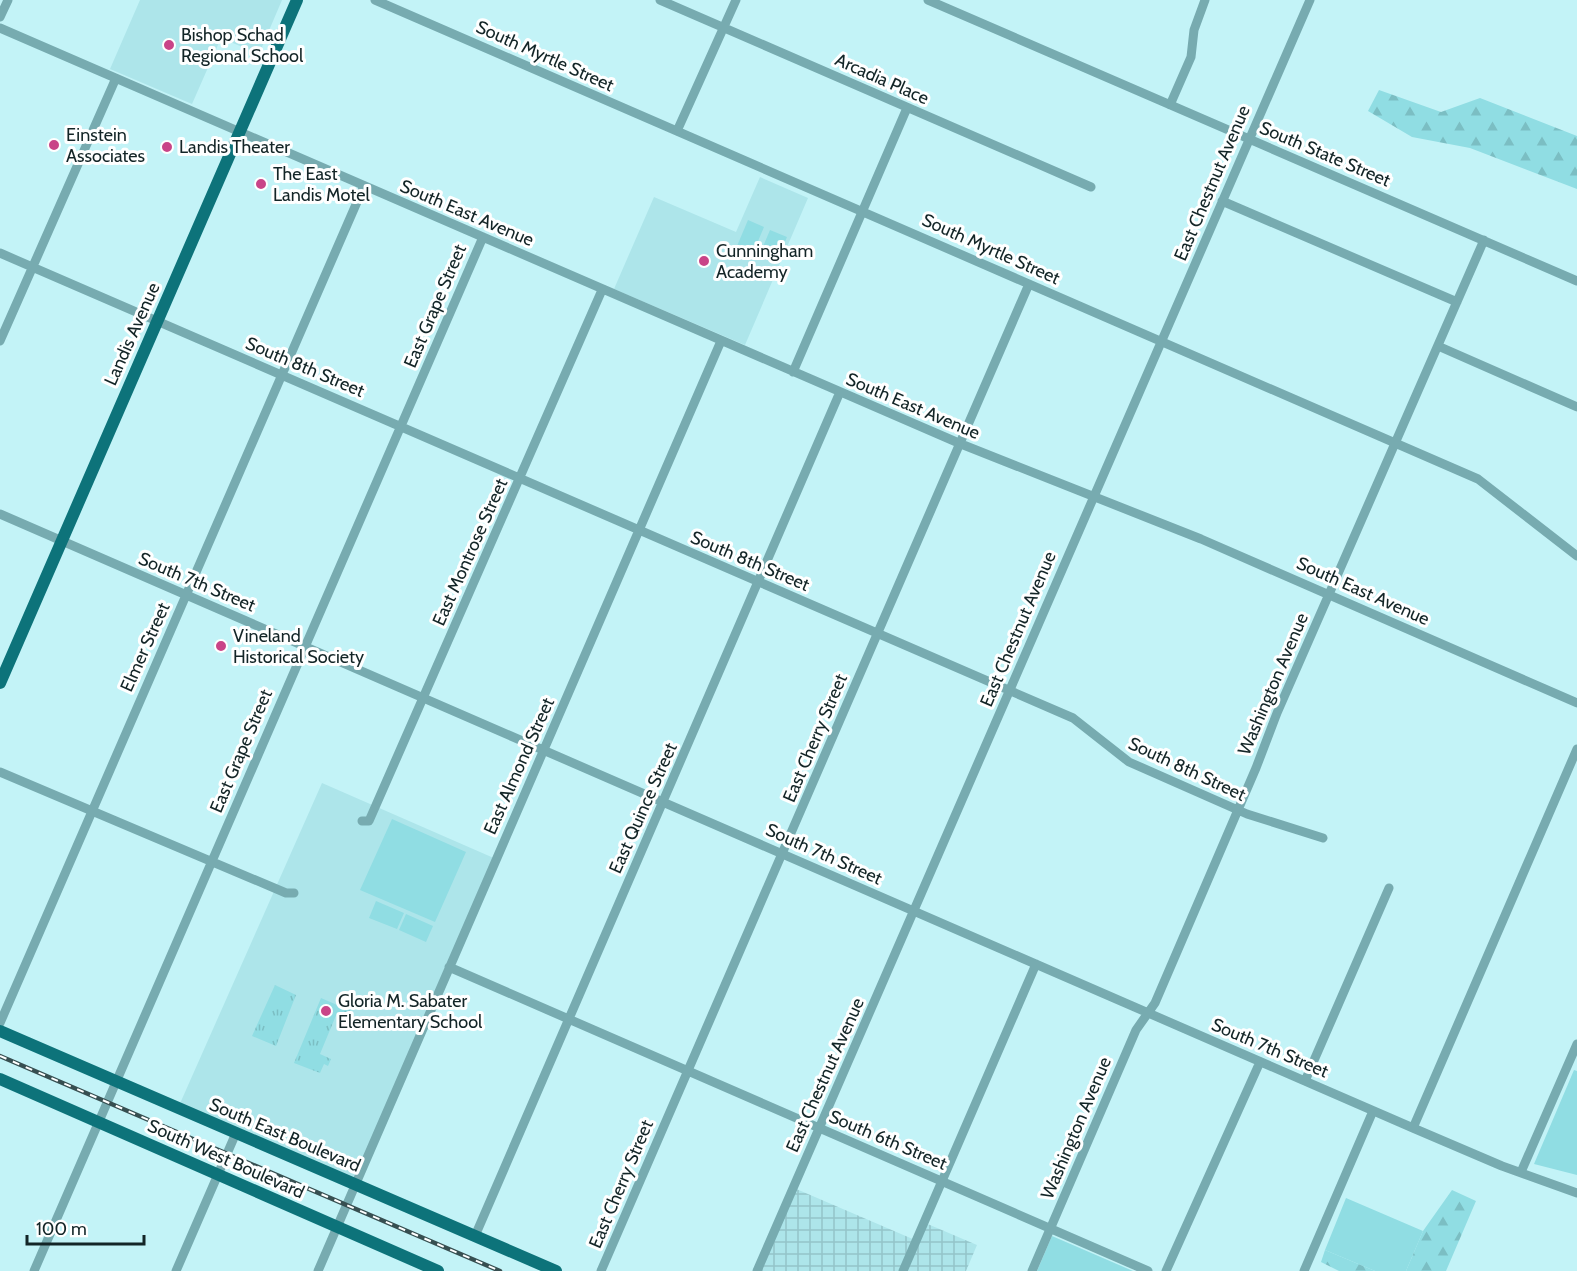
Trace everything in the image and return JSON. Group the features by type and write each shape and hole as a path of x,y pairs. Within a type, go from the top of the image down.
{"main road":[{"name":"Landis Avenue","path":"0,683 297,0"},
{"name":"South East Boulevard","path":"0,1031 555,1271"},
{"name":"South West Boulevard","path":"0,1079 438,1271"}],"street":[{"path":"0,16 8,0"},
{"name":"South Myrtle Street","path":"375,0 1487,484 1577,556"},
{"name":"Arcadia Place","path":"660,0 1091,187"},
{"path":"677,131 736,0"},
{"name":"South State Street","path":"928,0 1577,281"},
{"path":"1170,105 1191,57 1194,30 1205,0"},
{"name":"East Chestnut Avenue","path":"757,1271 1310,0"},
{"name":"South East Avenue","path":"0,28 961,444 1094,496 1329,594 1577,703"},
{"path":"0,341 116,78"},
{"path":"793,372 908,108"},
{"name":"Elmer Street","path":"0,1023 364,186"},
{"path":"1222,201 1457,302"},
{"name":"East Grape Street","path":"34,1271 483,237"},
{"name":"Washington Avenue","path":"1032,1271 1136,1030 1155,1002 1329,594 1484,240"},
{"name":"South 8th Street","path":"0,253 1073,718 1092,731 1120,757 1238,811 1323,838"},
{"name":"East Cherry Street","path":"601,1271 1029,284"},
{"name":"East Montrose Street","path":"362,821 369,820 602,290"},
{"name":"East Almond Street","path":"318,1271 721,341"},
{"path":"1438,346 1577,407"},
{"name":"East Quince Street","path":"475,1236 840,392"},
{"name":"South 7th Street","path":"0,514 1305,1082 1521,1172 1577,1192"},
{"path":"1413,1128 1577,749"},
{"path":"0,772 211,863 286,893 294,893"},
{"path":"1305,1082 1389,888"},
{"path":"903,1271 1036,964"},
{"name":"South 6th Street","path":"449,967 819,1130 1149,1271"},
{"path":"1521,1172 1577,1044"},
{"path":"1167,1271 1260,1062"},
{"path":"1304,1271 1373,1111"},
{"path":"176,1271 236,1133"}],"shaded area":[{"name":"Bishop Schad Regional School","path":"140,0 282,0 259,54 221,38 192,104 110,69"},
{"name":"Cunningham Academy","path":"760,177 808,198 745,345 614,289 654,197 736,232"},
{"name":"Gloria M. Sabater Elementary School","path":"322,783 496,859 355,1185 178,1108"},
{"path":"794,1188 915,1240 923,1222 977,1245 966,1271 758,1271"}],"green space":[{"path":"1379,90 1441,112 1480,98 1577,136 1577,189 1470,148 1412,137 1368,111"},
{"path":"748,220 764,227 753,253 737,246"},
{"path":"770,230 787,237 776,263 759,256"},
{"path":"392,819 466,852 435,922 360,890"},
{"path":"376,901 404,913 397,929 369,918"},
{"path":"406,914 433,926 426,942 399,930"},
{"path":"275,985 296,995 276,1046 252,1036"},
{"path":"321,998 351,1011 349,1017 337,1013 320,1054 331,1059 328,1066 324,1064 320,1073 294,1063"},
{"path":"1574,1070 1577,1071 1577,1175 1534,1164"},
{"path":"1452,1190 1476,1201 1446,1271 1406,1271 1423,1231"},
{"path":"1346,1198 1423,1231 1406,1271 1375,1271 1325,1250"},
{"path":"1052,1236 1133,1271 1037,1271"},
{"path":"1325,1250 1375,1271 1339,1271 1321,1262"}],"railway":[{"path":"0,1056 500,1271"}],"place":[{"name":"Bishop Schad Regional School","path":"169,45"},
{"name":"Einstein Associates","path":"54,145"},
{"name":"Landis Theater","path":"167,147"},
{"name":"The East Landis Motel","path":"261,184"},
{"name":"Cunningham Academy","path":"704,261"},
{"name":"Vineland Historical Society","path":"221,646"},
{"name":"Gloria M. Sabater Elementary School","path":"326,1011"}]}
